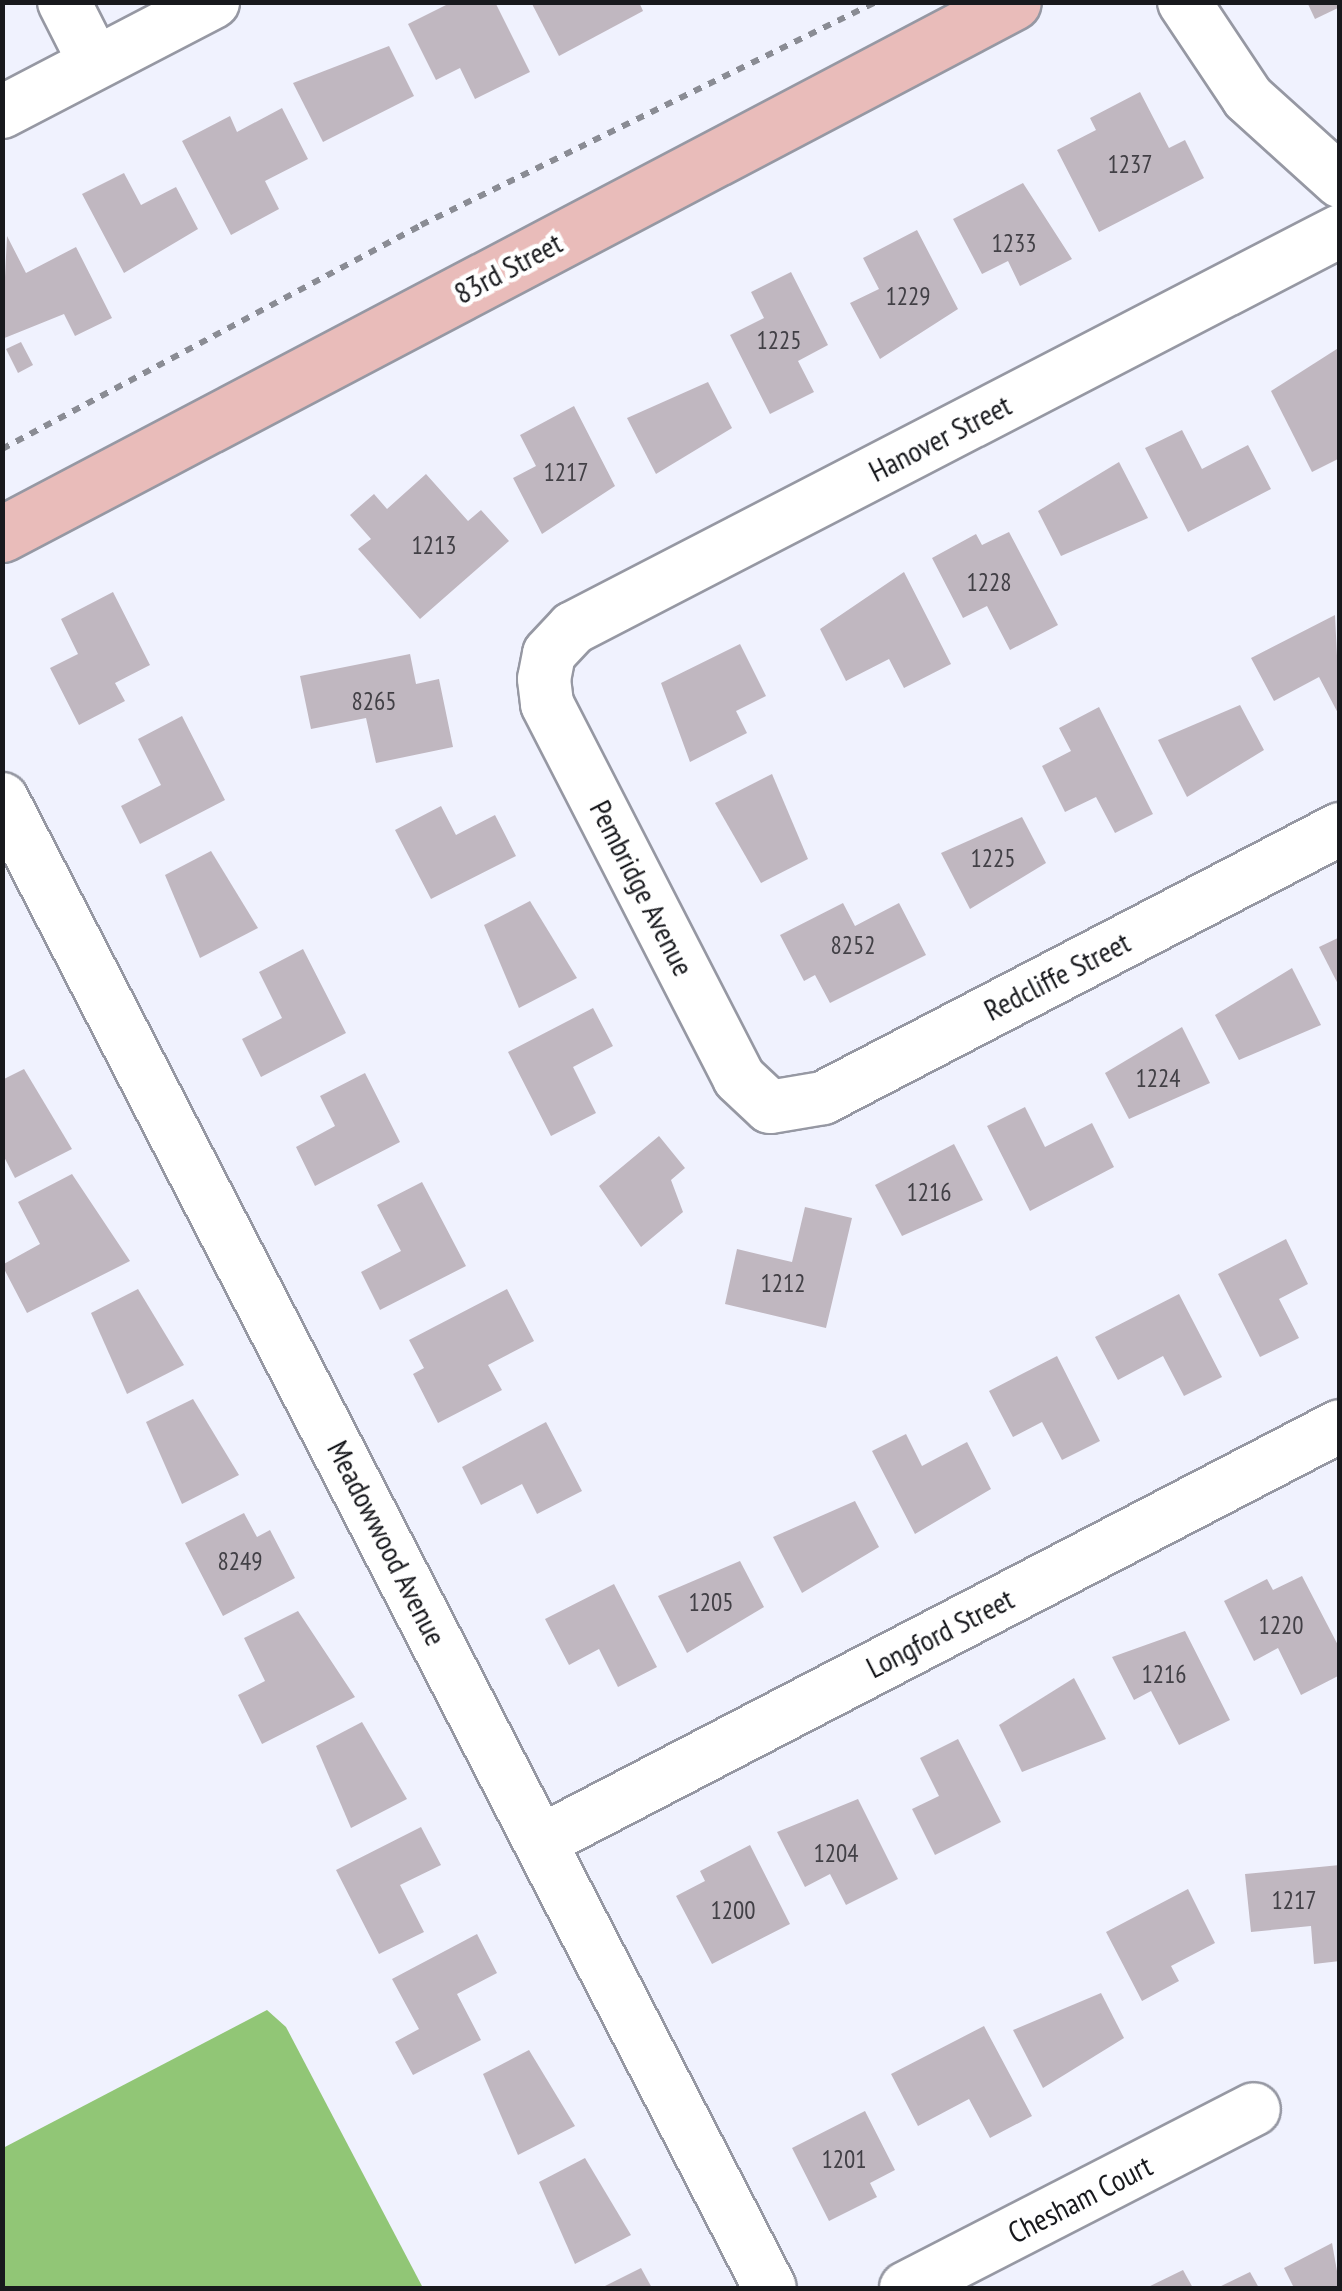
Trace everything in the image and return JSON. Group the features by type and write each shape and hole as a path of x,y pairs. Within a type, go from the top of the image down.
{"main road":[{"name":"83rd Street","path":"2,534 1014,2"}],"street":[{"path":"64,2 95,63"},
{"path":"2,112 213,2"},
{"path":"1184,2 1248,98 1340,181"},
{"name":"Hanover Street","path":"549,654 573,628 1340,231"},
{"name":"Pembridge Avenue","path":"549,654 548,704 740,1078 770,1107"},
{"name":"Meadowwood Avenue","path":"2,798 770,2288"},
{"name":"Redcliffe Street","path":"770,1107 823,1098 1340,829"},
{"name":"Longford Street","path":"541,1841 1340,1426"},
{"name":"Chesham Court","path":"906,2288 1254,2109"}],"path":[{"path":"2,448 421,225 876,2"}],"green space":[{"path":"267,2010 286,2027 423,2288 3,2288 3,2148"}],"building":[{"path":"452,2 495,2 530,72 475,99 460,68 436,80 408,24"},
{"path":"531,2 639,2 643,11 559,56"},
{"path":"1307,2 1340,2 1340,7 1315,19"},
{"path":"389,46 414,96 323,142 293,83"},
{"path":"1140,92 1169,148 1185,140 1204,178 1099,232 1057,150 1096,130 1090,118"},
{"path":"282,108 308,159 265,181 279,209 231,235 182,141 230,116 237,132"},
{"path":"124,173 141,205 176,187 198,229 124,273 82,194"},
{"path":"1023,183 1072,259 1020,286 1008,261 982,274 953,219"},
{"path":"917,230 958,309 880,359 850,303 879,289 863,258"},
{"path":"7,236 26,273 76,247 112,318 75,336 64,314 2,339"},
{"path":"791,272 828,345 798,361 814,392 770,414 730,335 764,318 751,292"},
{"path":"21,342 33,365 18,373 6,349"},
{"path":"1340,347 1340,458 1312,472 1271,391"},
{"path":"708,382 732,428 656,474 627,418"},
{"path":"574,406 615,486 542,534 513,478 536,466 520,435"},
{"path":"1182,430 1202,469 1248,445 1271,489 1188,532 1145,448"},
{"path":"1119,462 1148,518 1061,556 1038,511"},
{"path":"426,474 468,521 481,510 509,541 420,619 358,549 371,539 350,515 374,494 387,509"},
{"path":"1009,532 1058,625 1010,650 987,606 963,618 932,558 976,534 982,545"},
{"path":"904,572 951,664 904,688 889,659 846,681 820,629"},
{"path":"113,592 150,665 115,683 125,701 79,725 50,668 78,654 61,619"},
{"path":"1335,615 1340,717 1319,677 1274,701 1251,658"},
{"path":"740,644 766,696 736,711 747,733 690,762 661,683"},
{"path":"410,654 416,684 439,679 453,747 376,763 366,718 311,729 300,676"},
{"path":"1240,705 1264,750 1187,797 1158,740"},
{"path":"1099,707 1153,814 1115,833 1096,797 1065,812 1042,766 1071,751 1059,728"},
{"path":"182,716 225,800 140,844 121,806 161,785 138,739"},
{"path":"772,774 808,859 761,883 715,803"},
{"path":"441,806 456,835 495,815 516,856 431,899 395,830"},
{"path":"1022,817 1046,863 970,909 941,853"},
{"path":"211,851 258,928 200,958 165,875"},
{"path":"530,901 577,978 519,1008 484,925"},
{"path":"843,903 855,926 899,903 926,955 830,1003 815,975 804,981 780,935"},
{"path":"1340,937 1340,988 1319,947"},
{"path":"303,949 346,1033 261,1077 242,1039 282,1018 259,972"},
{"path":"1292,968 1321,1025 1239,1060 1215,1015"},
{"path":"593,1008 613,1046 573,1067 596,1113 551,1136 508,1052"},
{"path":"1182,1027 1210,1083 1129,1119 1105,1073"},
{"path":"24,1069 72,1149 15,1178 2,1153 2,1080"},
{"path":"365,1073 400,1142 315,1186 296,1147 335,1126 320,1096"},
{"path":"1025,1107 1045,1147 1092,1123 1114,1167 1030,1211 987,1126"},
{"path":"659,1136 685,1168 671,1180 683,1212 641,1247 599,1186"},
{"path":"954,1144 983,1200 902,1236 875,1185"},
{"path":"72,1174 130,1261 27,1313 2,1265 40,1244 18,1202"},
{"path":"422,1182 466,1266 380,1310 361,1272 401,1251 377,1205"},
{"path":"805,1207 852,1218 826,1328 725,1304 737,1249 792,1262"},
{"path":"1286,1239 1308,1284 1279,1299 1299,1338 1260,1357 1218,1274"},
{"path":"138,1289 184,1365 127,1394 91,1313"},
{"path":"507,1289 534,1341 488,1365 502,1390 438,1423 413,1374 424,1368 409,1340"},
{"path":"1179,1294 1222,1377 1184,1396 1163,1356 1118,1380 1095,1337"},
{"path":"1057,1356 1100,1441 1062,1460 1042,1422 1013,1437 989,1391"},
{"path":"193,1399 239,1475 182,1504 146,1422"},
{"path":"546,1422 582,1491 537,1514 522,1484 481,1505 462,1467"},
{"path":"906,1434 922,1466 967,1442 991,1489 915,1534 872,1451"},
{"path":"855,1501 879,1547 802,1593 773,1537"},
{"path":"244,1513 257,1537 270,1530 295,1578 223,1616 185,1543"},
{"path":"740,1561 764,1607 687,1653 658,1596"},
{"path":"1302,1576 1340,1649 1340,1675 1301,1695 1278,1648 1254,1661 1224,1601 1267,1579 1273,1590"},
{"path":"614,1584 657,1667 618,1687 599,1649 569,1665 545,1619"},
{"path":"298,1611 355,1697 262,1744 238,1695 265,1681 244,1638"},
{"path":"1185,1631 1230,1720 1179,1745 1151,1691 1134,1700 1112,1657"},
{"path":"1074,1678 1106,1739 1022,1772 999,1725"},
{"path":"362,1722 407,1799 351,1828 316,1746"},
{"path":"958,1739 1001,1822 935,1855 912,1809 939,1796 920,1758"},
{"path":"858,1799 898,1879 846,1905 830,1874 805,1887 777,1832"},
{"path":"421,1827 441,1865 400,1885 424,1932 379,1954 336,1870"},
{"path":"750,1845 790,1924 712,1964 676,1896 705,1881 700,1871"},
{"path":"1340,1865 1340,1961 1314,1964 1311,1926 1251,1932 1245,1874"},
{"path":"1188,1889 1215,1943 1171,1966 1179,1981 1142,2001 1106,1932"},
{"path":"477,1934 497,1973 457,1994 481,2040 413,2075 395,2042 419,2029 392,1979"},
{"path":"1101,1993 1124,2038 1043,2088 1013,2030"},
{"path":"984,2026 1032,2116 990,2138 969,2099 918,2126 891,2074"},
{"path":"529,2050 575,2126 518,2155 483,2074"},
{"path":"865,2111 895,2170 870,2183 877,2197 829,2221 792,2148"},
{"path":"585,2158 631,2235 575,2264 539,2182"},
{"path":"1332,2243 1340,2288 1294,2288 1284,2268"},
{"path":"641,2268 652,2288 601,2288"},
{"path":"1183,2270 1193,2288 1146,2288"},
{"path":"1250,2272 1259,2288 1217,2288"}]}
